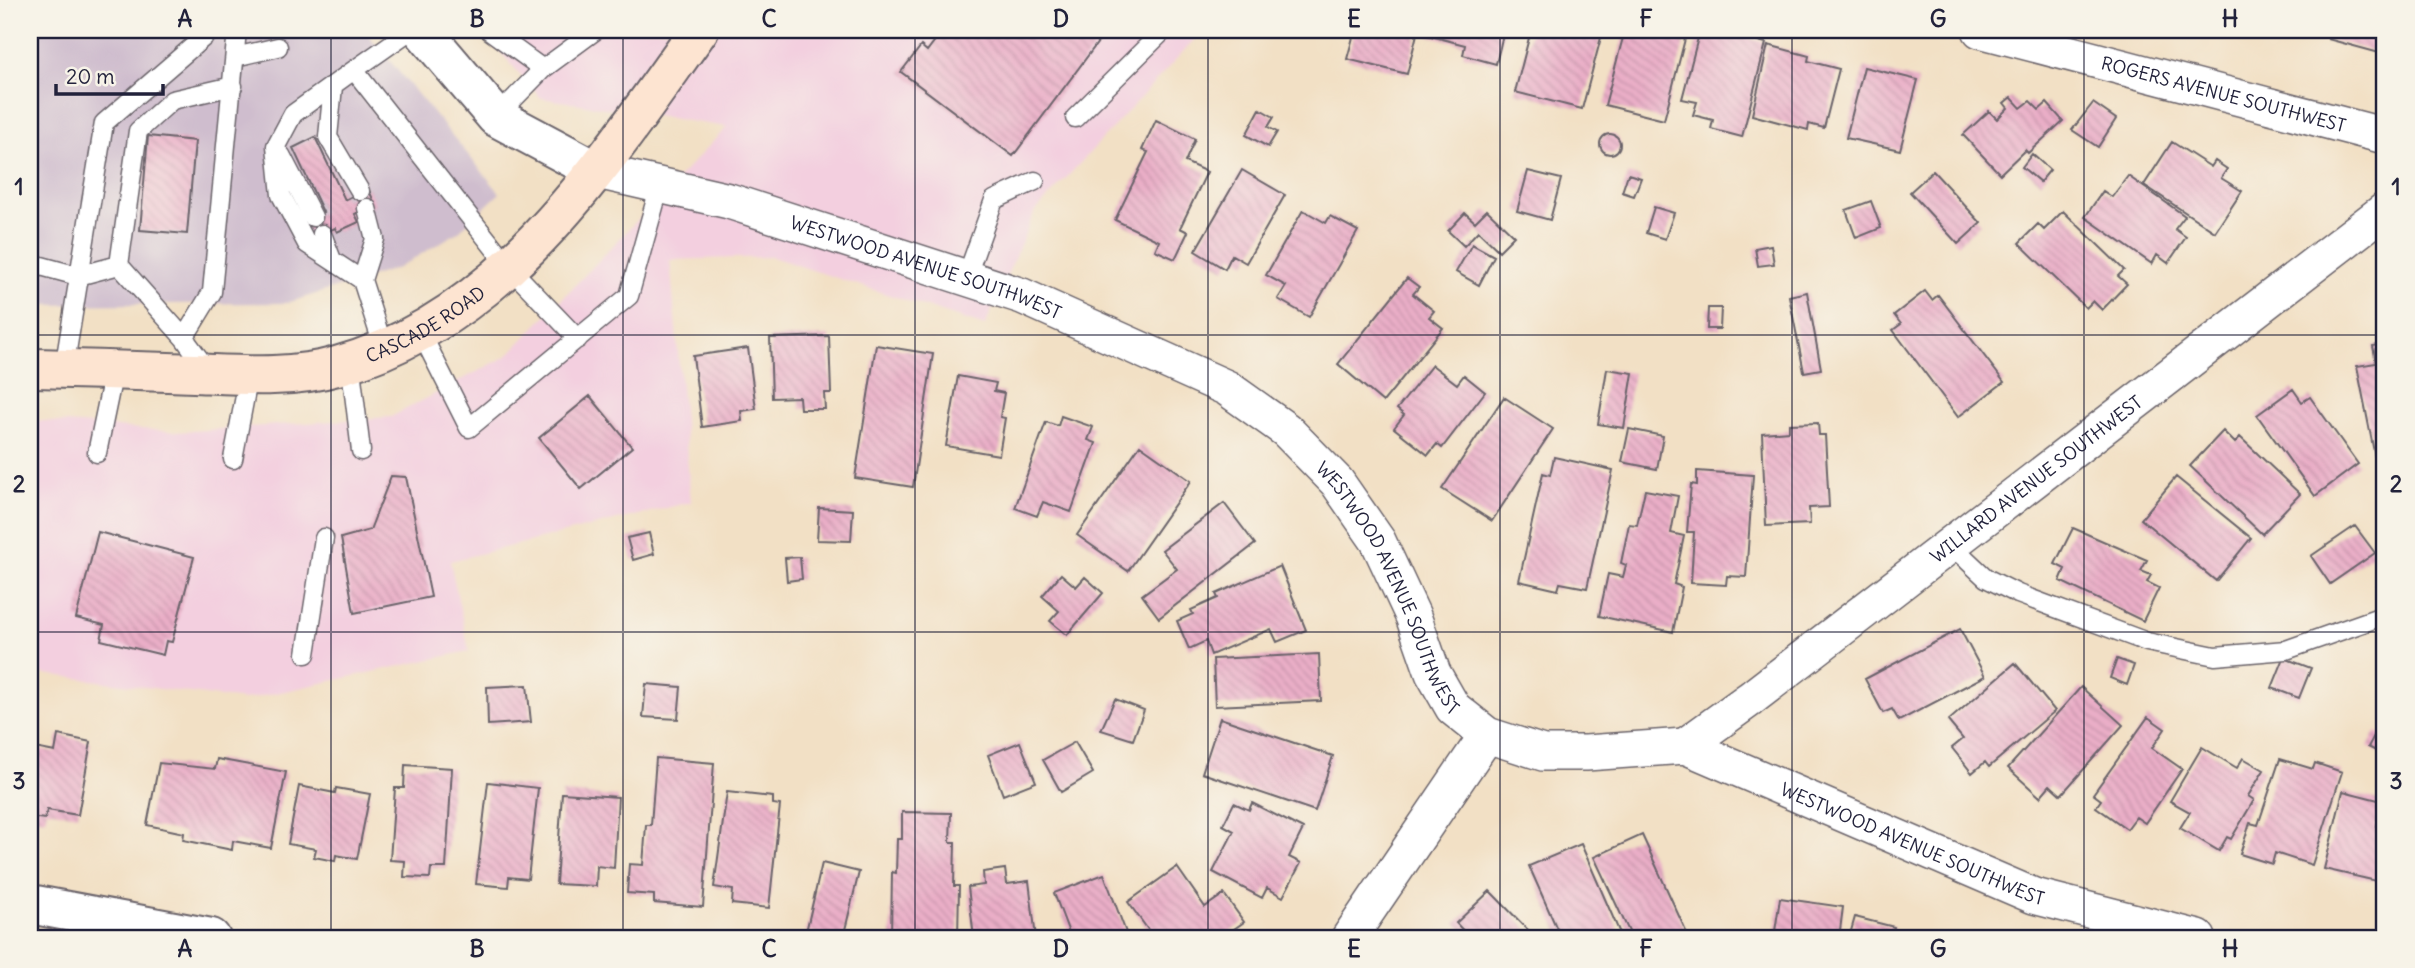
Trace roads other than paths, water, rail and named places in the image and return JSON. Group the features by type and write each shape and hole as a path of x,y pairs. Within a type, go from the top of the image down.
{"main road":[{"name":"CASCADE ROAD","path":"47,368 249,375 336,366 421,331 465,304 509,267 597,171 699,30"}],"street":[{"path":"422,30 496,117 597,171"},
{"name":"ROGERS AVENUE SOUTHWEST","path":"1980,30 2385,135"},
{"name":"WESTWOOD AVENUE SOUTHWEST","path":"597,171 729,201 1022,296 1227,388 1286,430 1337,482 1378,541 1413,616 1433,673 1452,708 1487,735 1543,753 1586,753 1685,746 2034,896 2198,938"},
{"name":"WILLARD AVENUE SOUTHWEST","path":"1685,746 1951,545 2385,210"},
{"path":"1349,938 1487,735"},
{"path":"30,904 211,938"}],"lane":[{"path":"47,368 78,276 104,123 212,30"},
{"path":"184,338 212,292 237,30"},
{"path":"362,280 307,244 281,195 276,146 293,114 411,30"},
{"path":"496,117 543,69 596,30"},
{"path":"1076,118 1164,30"},
{"path":"494,31 543,69"},
{"path":"235,57 278,47"},
{"path":"354,70 509,267 578,339"},
{"path":"209,374 184,338 119,265 138,131 172,100 233,86"},
{"path":"333,86 328,137 364,200 375,239 362,280 367,355 361,451"},
{"path":"276,146 313,217"},
{"path":"966,278 994,200 1035,181"},
{"path":"421,331 469,428 629,296 660,185"},
{"path":"322,233 332,260"},
{"path":"30,263 78,276 119,265"},
{"path":"97,453 114,370"},
{"path":"233,459 249,375"},
{"path":"306,654 324,538"},
{"path":"1951,545 1986,578 2018,594 2147,642 2215,656 2286,650 2385,615"}]}
